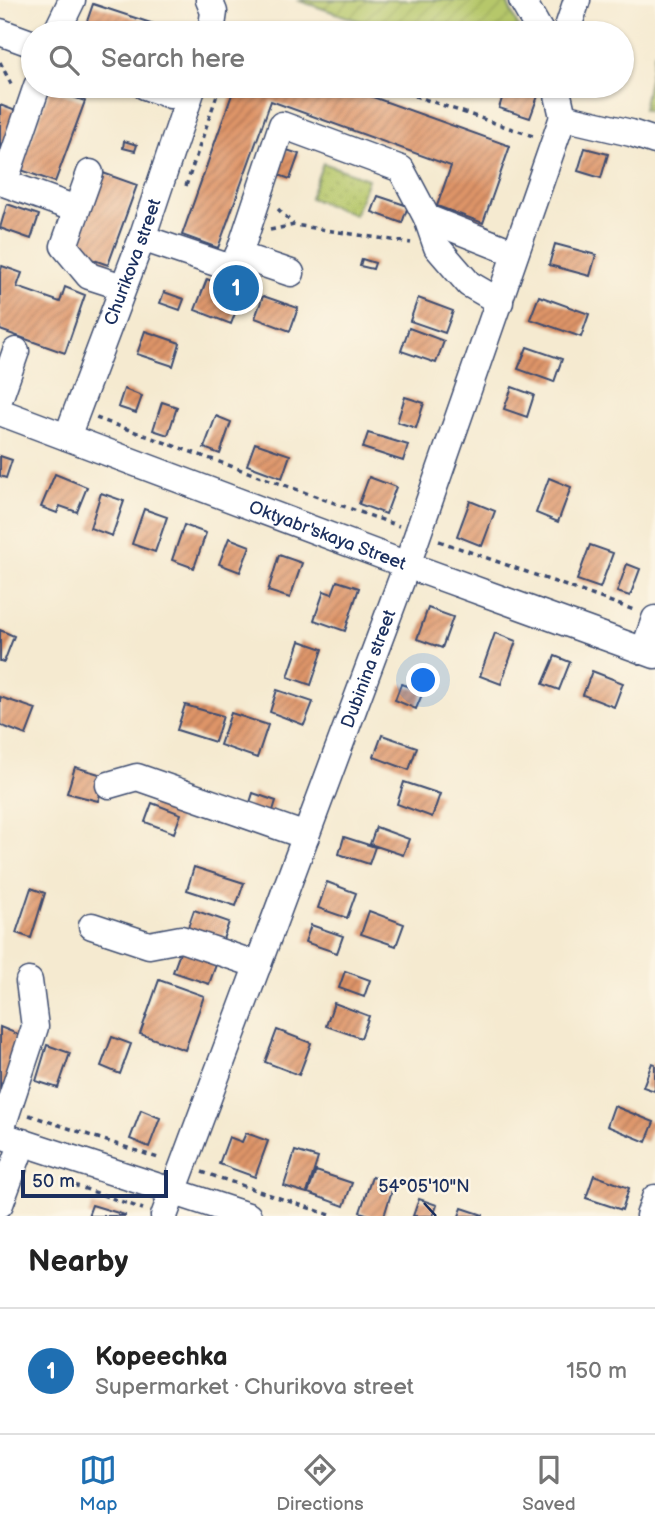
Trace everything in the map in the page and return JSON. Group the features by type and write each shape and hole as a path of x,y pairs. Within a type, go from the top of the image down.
{"street":[{"path":"62,21 72,0"},
{"path":"209,0 214,12 213,21"},
{"path":"522,0 534,21"},
{"path":"570,21 577,0"},
{"path":"0,32 21,40"},
{"path":"33,98 4,183 76,209"},
{"name":"Churikova street","path":"67,437 142,238 180,98"},
{"path":"559,98 563,117 655,141"},
{"name":"Dubinina street","path":"167,1208 407,565 563,117"},
{"path":"142,238 234,269 282,125 401,169 426,218 437,247 469,284 500,302"},
{"path":"90,173 64,246 89,275 123,287"},
{"path":"426,218 515,253"},
{"path":"242,245 291,273"},
{"path":"0,397 16,351"},
{"name":"Oktyabr'skaya Street","path":"0,412 650,653"},
{"path":"648,616 650,653"},
{"path":"109,785 137,777 306,836"},
{"path":"92,926 149,945 181,939 258,965"},
{"path":"0,1204 8,1137 7,1107 35,1027 29,981"},
{"path":"8,1137 167,1208 248,1216"},
{"path":"649,1216 655,1198"}],"path":[{"path":"182,197 216,98"},
{"path":"421,98 541,139"},
{"path":"242,245 294,225 437,247"},
{"path":"77,411 648,616"},
{"path":"63,1181 167,1208"}],"green space":[{"path":"297,0 506,0 516,21 359,21"},
{"path":"655,51 655,113 643,109"},
{"path":"323,163 368,179 355,215 310,198"}],"building":[{"path":"93,4 145,21 87,21"},
{"path":"47,98 76,98 85,101 55,182 21,170"},
{"path":"231,98 376,98 510,146 483,223 437,206 451,166 271,101 218,248 182,235"},
{"path":"502,98 537,98 530,118 499,108"},
{"path":"0,105 16,111 0,154"},
{"path":"124,141 137,145 135,151 123,148"},
{"path":"585,148 608,154 601,178 578,171"},
{"path":"284,149 299,154 290,179 276,174"},
{"path":"103,173 137,185 108,265 74,253"},
{"path":"378,196 408,206 402,223 372,212"},
{"path":"7,204 39,215 31,239 0,228"},
{"path":"555,244 596,255 590,276 549,265"},
{"path":"362,259 375,263 373,269 360,266"},
{"path":"2,266 22,273 17,287 60,302 65,287 85,295 65,353 0,330"},
{"path":"230,278 246,284 231,324 195,310 207,279 227,287"},
{"path":"164,292 184,299 180,310 160,303"},
{"path":"263,296 298,308 290,331 255,318"},
{"path":"539,296 589,314 581,337 530,319"},
{"path":"418,298 453,311 445,333 410,321"},
{"path":"409,328 444,341 436,363 401,351"},
{"path":"145,331 180,343 173,366 137,354"},
{"path":"527,347 562,359 554,382 518,369"},
{"path":"512,387 534,395 527,417 504,409"},
{"path":"124,389 142,396 136,413 118,407"},
{"path":"405,397 424,403 416,428 397,422"},
{"path":"162,402 177,407 168,435 153,430"},
{"path":"216,416 231,422 220,454 204,448"},
{"path":"368,433 408,445 403,461 363,448"},
{"path":"255,443 290,455 282,478 247,465"},
{"path":"0,456 12,460 6,478 0,476"},
{"path":"55,474 87,487 77,512 60,506 57,513 41,507"},
{"path":"369,477 396,487 386,514 359,504"},
{"path":"549,478 571,487 558,522 536,513"},
{"path":"101,493 124,501 112,536 90,528"},
{"path":"470,501 495,511 482,546 457,536"},
{"path":"144,509 167,517 155,552 132,544"},
{"path":"184,525 206,533 194,568 172,560"},
{"path":"229,538 250,546 240,572 219,564"},
{"path":"590,545 613,553 600,588 577,580"},
{"path":"279,555 302,563 290,598 268,591"},
{"path":"627,564 640,569 630,596 617,592"},
{"path":"337,581 359,588 345,631 314,620 324,591 332,594"},
{"path":"428,608 453,617 442,648 417,639"},
{"path":"0,630 14,636 4,662 0,661"},
{"path":"495,633 516,641 501,684 480,676"},
{"path":"300,641 323,649 311,685 288,677"},
{"path":"555,656 570,662 559,690 543,684"},
{"path":"592,671 623,683 614,707 583,695"},
{"path":"401,684 423,692 416,709 395,700"},
{"path":"277,690 313,702 304,725 270,712"},
{"path":"0,697 36,709 26,735 0,725"},
{"path":"185,705 223,716 215,742 177,730"},
{"path":"231,713 268,725 257,758 220,745"},
{"path":"382,735 417,747 409,770 374,757"},
{"path":"75,767 106,776 98,801 67,793"},
{"path":"404,782 440,794 432,817 397,804"},
{"path":"253,793 276,801 271,817 248,809"},
{"path":"152,803 181,814 174,833 145,822"},
{"path":"376,827 409,839 403,855 370,844"},
{"path":"344,837 375,847 369,864 339,854"},
{"path":"194,867 244,883 236,906 187,890"},
{"path":"327,882 356,893 347,918 318,908"},
{"path":"31,888 45,893 31,938 16,933"},
{"path":"194,910 229,922 221,945 186,933"},
{"path":"369,911 404,924 396,946 361,934"},
{"path":"311,925 343,936 337,953 305,942"},
{"path":"181,950 217,962 209,984 173,972"},
{"path":"345,971 370,980 364,997 339,988"},
{"path":"159,980 204,996 185,1050 140,1034"},
{"path":"334,1003 369,1016 361,1038 326,1026"},
{"path":"0,1027 25,1037 4,1092 0,1090"},
{"path":"277,1030 311,1043 299,1075 265,1062"},
{"path":"112,1037 131,1044 120,1074 101,1066"},
{"path":"47,1045 70,1053 58,1088 36,1081"},
{"path":"652,1063 655,1064 655,1091 643,1087"},
{"path":"614,1106 654,1122 646,1142 607,1126"},
{"path":"141,1110 160,1118 149,1147 130,1139"},
{"path":"246,1133 268,1141 255,1177 219,1164 229,1137 242,1142"},
{"path":"295,1151 318,1158 307,1193 284,1186"},
{"path":"316,1171 352,1183 344,1206 308,1193"},
{"path":"594,1175 629,1188 622,1210 586,1198"},
{"path":"372,1177 394,1184 384,1216 360,1212"},
{"path":"419,1199 437,1205 433,1216 413,1216"},
{"path":"92,1205 125,1215 125,1216 88,1216"},
{"path":"462,1208 483,1215 483,1216 459,1216"}],"place":[{"name":"Kopeechka","path":"236,288"}]}
